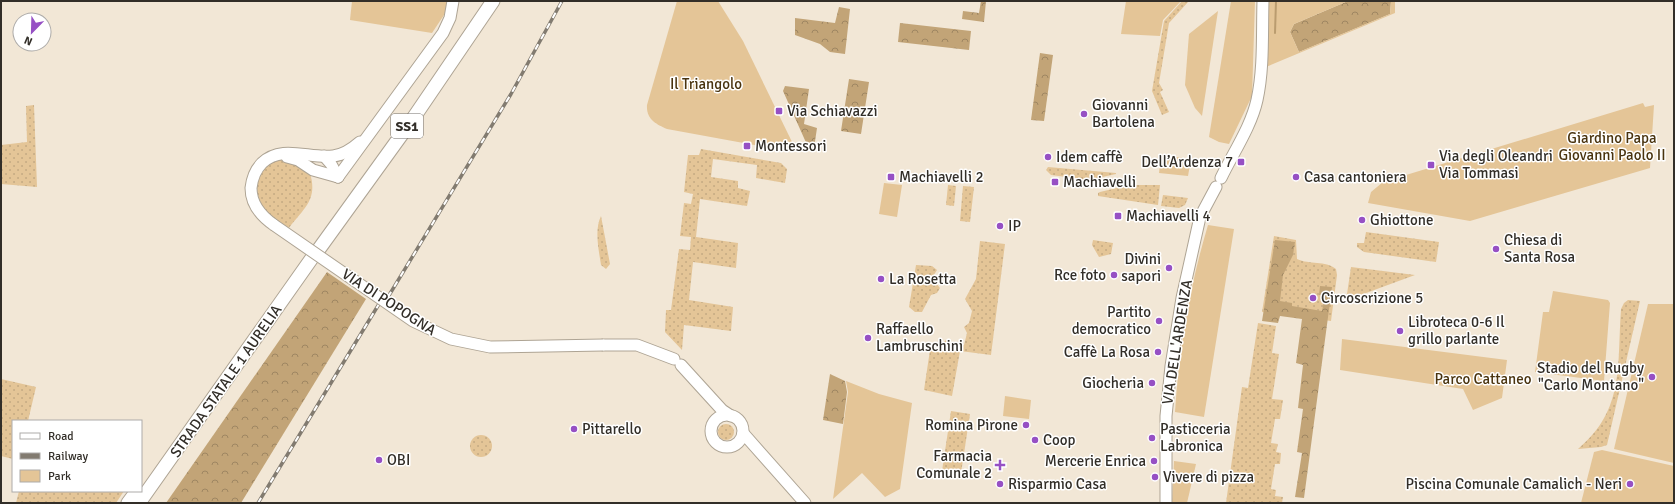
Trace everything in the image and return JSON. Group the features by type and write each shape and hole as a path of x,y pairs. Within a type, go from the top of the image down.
{"highway":[{"name":"STRADA STATALE 1 AURELIA","path":"139,503 483,1"},
{"name":"STRADA STATALE 1 AURELIA","path":"142,484 312,251 410,123 493,1"},
{"path":"128,503 136,492"}],"main road":[{"name":"VIA DI POPOGNA","path":"338,177 443,33 450,18 453,1"},
{"name":"VIA DELL'ARDENZA","path":"1166,503 1166,416 1171,366 1185,285 1200,217 1245,130 1257,100 1261,58 1263,1"},
{"name":"VIA DI POPOGNA","path":"369,134 347,151 339,155 324,156 289,153 277,155 264,161 256,172 251,191 255,206 263,216 274,225 413,321 450,340 490,347 637,345 677,362 711,398 731,416"},
{"path":"277,155 294,159 313,170 338,177"},
{"path":"324,156 331,164 338,177"},
{"name":"VIA DI POPOGNA","path":"711,398 716,419"},
{"path":"754,447 744,445 723,447 712,439 711,427 716,419 726,415 739,421 743,434 805,503"},
{"path":"733,446 740,441 743,434"}],"green space":[{"path":"352,1 448,1 446,12 432,33 350,20"},
{"name":"Il Triangolo","path":"677,1 718,1 743,41 793,144 792,152 667,129 652,120 648,114 647,105"},
{"path":"981,1 986,1 984,22 962,19 963,11 979,13"},
{"path":"1126,1 1181,1 1163,20 1160,36 1121,34"},
{"path":"1182,1 1189,1 1169,23 1159,83 1163,90 1160,92 1169,112 1162,115 1152,91 1164,21"},
{"path":"1231,1 1255,1 1252,96 1229,144 1219,142 1209,137"},
{"path":"1269,1 1348,1 1294,24 1290,32 1299,52 1390,14 1391,1 1395,1 1395,13 1266,67"},
{"path":"1348,1 1391,1 1390,14 1299,52 1290,32 1294,24"},
{"path":"839,7 850,9 845,54 830,52 820,44 795,35 795,18 835,23"},
{"path":"1218,11 1202,116 1195,108 1185,85 1189,34"},
{"path":"900,23 971,31 969,50 898,42"},
{"path":"1040,53 1053,55 1044,121 1031,120"},
{"path":"849,79 869,82 861,134 841,131"},
{"path":"785,86 809,89 804,124 817,128 814,148 808,147 783,91"},
{"name":"Giardino Papa Giovanni Paolo II","path":"1643,103 1645,107 1654,105 1650,168 1470,221 1368,203 1371,192 1383,182"},
{"path":"34,105 37,187 1,184 1,145 27,142 26,106"},
{"path":"701,149 781,163 787,169 785,183 756,178 757,165 713,159 711,177 738,181 738,188 750,191 747,206 700,199 696,237 738,243 736,268 693,262 689,300 733,307 731,331 684,325 682,350 665,332 666,310 671,310 679,249 690,250 691,237 680,236 684,203 691,204 693,194 684,192 688,155 699,155"},
{"path":"1161,155 1191,159 1188,176 1159,173"},
{"path":"280,159 288,159 310,173 312,182 311,197 308,203 289,228 270,216 264,209 257,192 257,183 264,168"},
{"path":"1048,167 1116,174 1089,180 1051,175 1046,170"},
{"path":"884,183 902,185 897,217 879,214"},
{"path":"948,185 956,186 954,206 946,205"},
{"path":"1129,185 1160,185 1158,205 1098,196 1098,193 1100,192"},
{"path":"963,186 974,187 970,222 960,221"},
{"path":"1163,195 1188,198 1185,205 1179,208 1161,206"},
{"path":"601,216 610,264 606,269 601,265 598,240 598,228"},
{"path":"1208,225 1234,229 1204,417 1175,412 1179,365 1186,317"},
{"path":"1366,232 1439,242 1436,262 1364,252 1357,247 1357,243 1364,243"},
{"path":"1274,236 1296,240 1297,259 1307,262 1327,264 1336,269 1337,275 1331,321 1262,312"},
{"path":"1093,240 1113,243 1111,254 1099,257 1092,245"},
{"path":"1275,240 1295,242 1293,255 1283,275 1280,301 1292,303 1292,306 1322,311 1325,296 1319,295 1320,286 1332,287 1304,498 1295,497 1302,453 1297,452 1303,409 1298,408 1303,365 1296,363 1302,319 1280,316 1278,323 1262,321"},
{"path":"980,241 1005,244 991,355 960,351 952,396 924,390 930,350 937,348 946,340 955,346 964,345 967,333 964,327 969,323 972,311 965,299 976,279"},
{"path":"916,265 932,266 937,270 932,278 940,288 937,293 931,295 922,312 915,312 909,307"},
{"path":"1351,267 1415,275 1358,296 1347,294"},
{"path":"327,272 366,299 241,503 166,503"},
{"path":"1553,291 1608,300 1610,303 1604,381 1535,372 1543,312 1549,312"},
{"path":"1628,300 1640,301 1607,445 1578,449 1593,434 1604,419 1611,402 1616,385 1618,368 1621,309 1624,303"},
{"name":"Stadio del Rugby \"Carlo Montano\"","path":"1648,304 1674,304 1674,463 1614,449"},
{"path":"1258,323 1276,326 1272,353 1279,354 1272,399 1283,400 1280,419 1275,419 1271,443 1278,444 1276,452 1281,453 1280,464 1275,464 1271,489 1276,490 1275,496 1283,497 1282,503 1226,503 1242,387 1248,388"},
{"name":"Parco Cattaneo","path":"1342,339 1507,360 1502,398 1473,410 1463,389 1340,370"},
{"path":"830,374 845,381 847,392 843,424 823,420"},
{"path":"1,379 36,387 28,420 12,420 12,459 1,456"},
{"path":"846,381 879,394 912,403 900,489 885,497 862,473 833,499 848,392"},
{"path":"1005,396 1031,400 1029,419 1003,416"},
{"path":"951,411 970,414 961,473 942,471"},
{"path":"726,424 732,426 734,432 732,438 726,440 720,438 718,432 720,426"},
{"path":"481,435 489,438 492,446 489,454 481,457 473,454 470,446 473,438"},
{"name":"Piscina Comunale Camalich - Neri","path":"1602,450 1674,466 1674,503 1581,503 1594,452"},
{"path":"1174,461 1196,464 1187,503 1172,503"},
{"path":"19,492 123,492 116,503 16,503"}],"waterway":[{"path":"1275,33 1276,1"}],"railway":[{"path":"388,297 511,94 562,1"},
{"path":"258,503 379,304"}],"place":[{"name":"Via Schiavazzi","path":"779,111"},
{"name":"Giovanni Bartolena","path":"1084,114"},
{"name":"Montessori","path":"747,146"},
{"name":"Idem caffè","path":"1048,157"},
{"name":"Dell’Ardenza 7","path":"1241,162"},
{"name":"Via degli Oleandri Via Tommasi","path":"1431,165"},
{"name":"Machiavelli 2","path":"891,177"},
{"name":"Casa cantoniera","path":"1296,177"},
{"name":"Machiavelli","path":"1055,182"},
{"name":"Machiavelli 4","path":"1118,216"},
{"name":"Ghiottone","path":"1362,220"},
{"name":"IP","path":"1000,226"},
{"name":"Chiesa di Santa Rosa","path":"1496,249"},
{"name":"Divini sapori","path":"1169,268"},
{"name":"Rce foto","path":"1114,275"},
{"name":"La Rosetta","path":"881,279"},
{"name":"Circoscrizione 5","path":"1313,298"},
{"name":"Partito democratico","path":"1159,321"},
{"name":"Libroteca 0-6 Il grillo parlante","path":"1400,331"},
{"name":"Raffaello Lambruschini","path":"868,338"},
{"name":"Caffè La Rosa","path":"1158,352"},
{"name":"Stadio del Rugby \"Carlo Montano\"","path":"1652,377"},
{"name":"Giocheria","path":"1152,383"},
{"name":"Romina Pirone","path":"1026,425"},
{"name":"Pittarello","path":"574,429"},
{"name":"Pasticceria Labronica","path":"1152,438"},
{"name":"Coop","path":"1035,440"},
{"name":"OBI","path":"379,460"},
{"name":"Mercerie Enrica","path":"1154,461"},
{"name":"Farmacia Comunale 2","path":"1000,465"},
{"name":"Vivere di pizza","path":"1155,477"},
{"name":"Risparmio Casa","path":"1000,484"},
{"name":"Piscina Comunale Camalich - Neri","path":"1630,484"}]}
